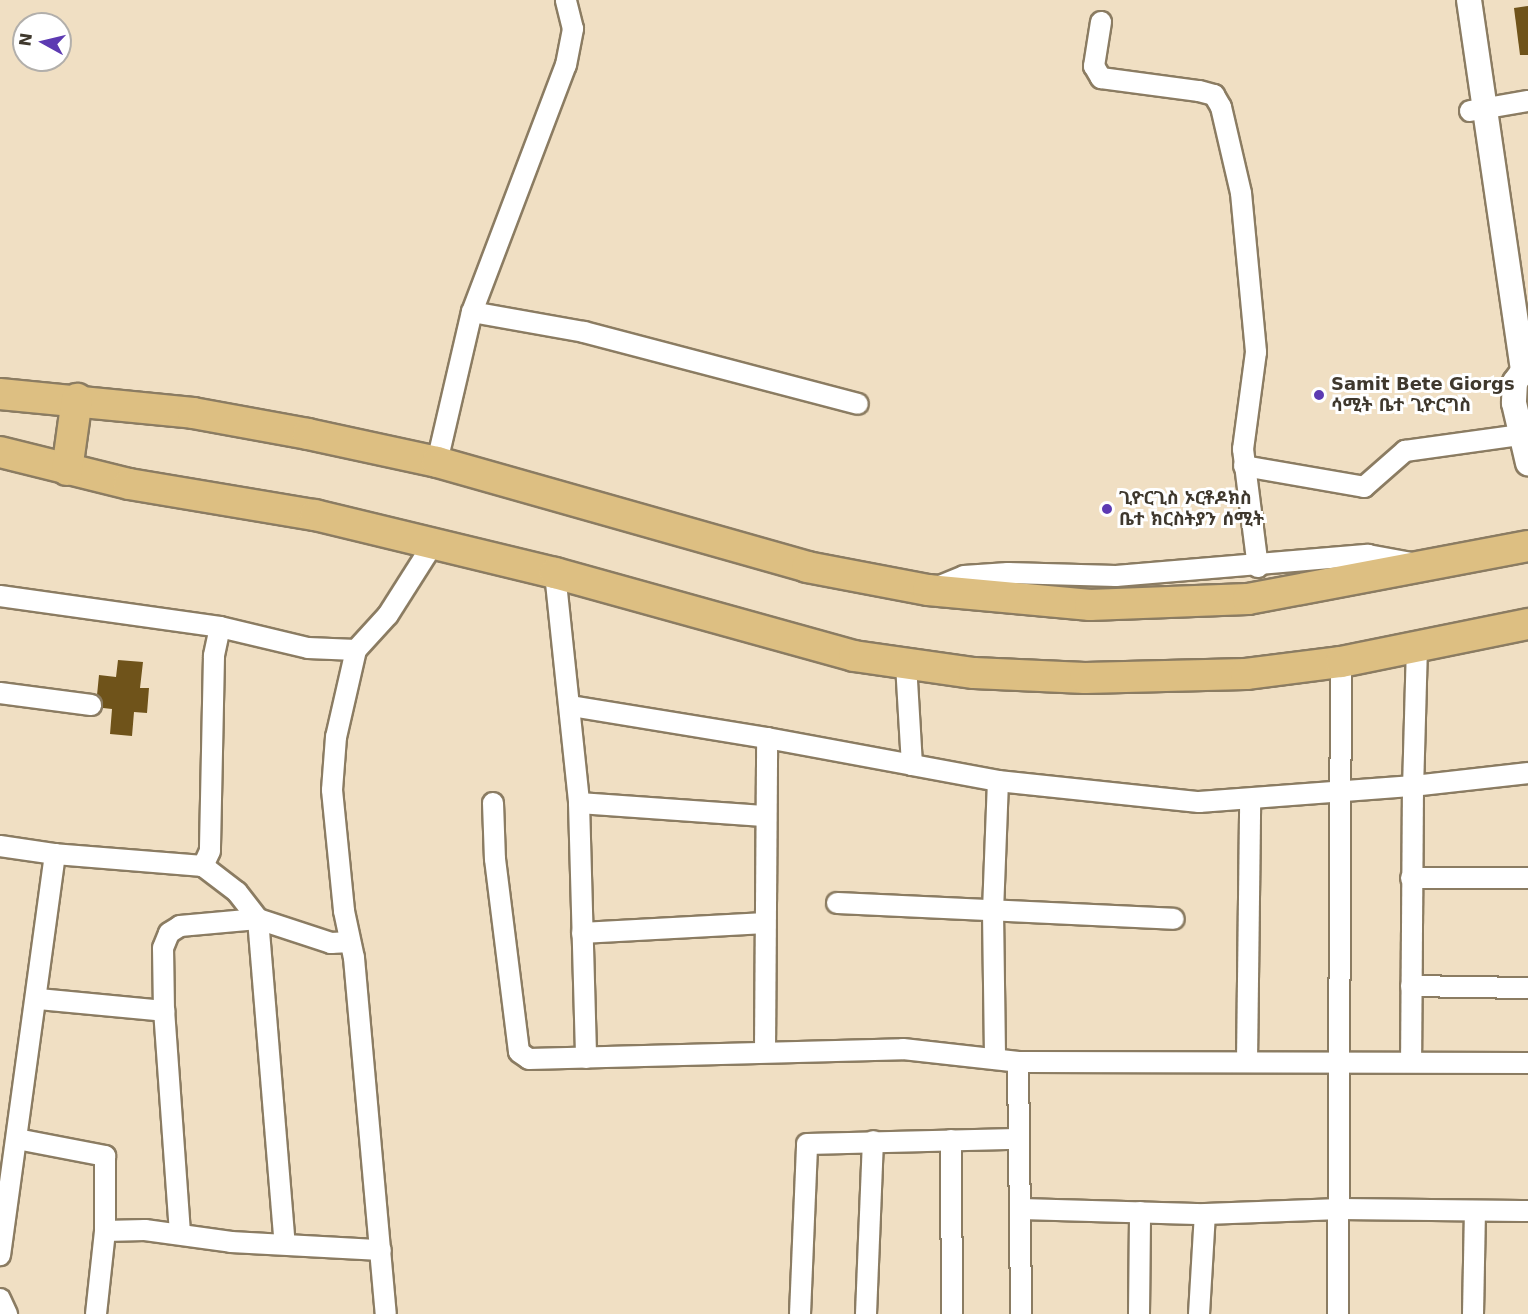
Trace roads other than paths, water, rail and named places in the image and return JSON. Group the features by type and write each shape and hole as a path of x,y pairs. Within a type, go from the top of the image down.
{"main road":[{"path":"0,394 77,399 214,417 437,462 807,567 928,591 1089,605 1248,599 1428,567 1528,546"},
{"path":"67,470 77,399"},
{"path":"0,452 67,470 315,515 555,573 748,630 906,663 1021,676 1152,678 1245,674 1341,662 1528,624"}],"street":[{"path":"437,462 472,312 566,64 573,29 566,0"},
{"path":"1244,466 1364,487 1405,451 1525,447 1518,374 1477,110 1454,0"},
{"path":"1470,0 1477,110"},
{"path":"1101,22 1094,66 1101,78 1199,91 1214,95 1221,107 1241,193 1256,352 1244,466 1258,567"},
{"path":"1477,110 1528,101"},
{"path":"472,312 584,332 858,404"},
{"path":"386,1314 350,942 332,790 336,736 356,650 388,615 433,544"},
{"path":"928,591 975,575 1116,576 1258,567 1368,555 1428,567"},
{"path":"555,573 571,706 579,802 586,1058"},
{"path":"0,596 220,627 308,648 356,650"},
{"path":"204,866 210,851 214,656 220,627"},
{"path":"1411,1062 1411,878 1417,646"},
{"path":"1338,1314 1341,662"},
{"path":"906,663 912,765"},
{"path":"0,693 91,705"},
{"path":"571,706 767,738 998,781 1167,799 1250,801 1413,786 1528,772"},
{"path":"765,1050 764,816 767,738"},
{"path":"995,1059 993,912 998,781"},
{"path":"1247,1062 1250,801"},
{"path":"579,802 764,816"},
{"path":"493,803 495,859 519,1052 529,1059 765,1050 903,1049 1018,1062 1340,1060 1528,1063"},
{"path":"0,846 55,854 204,866 237,892 258,919 285,1244"},
{"path":"0,1255 38,999 55,854"},
{"path":"1411,878 1528,878"},
{"path":"837,903 1174,919"},
{"path":"180,1233 164,1011 163,948 169,933 180,926 258,919 331,943 350,942"},
{"path":"582,933 765,923"},
{"path":"1411,986 1528,988"},
{"path":"38,999 164,1011"},
{"path":"1018,1062 1017,1139 1021,1209 1021,1314"},
{"path":"17,1139 105,1156 105,1231 96,1314"},
{"path":"801,1314 807,1144 1017,1139"},
{"path":"951,1140 952,1314"},
{"path":"866,1314 873,1141"},
{"path":"1021,1209 1205,1214 1340,1209 1528,1211"},
{"path":"1473,1314 1475,1211"},
{"path":"1139,1314 1140,1212"},
{"path":"1199,1314 1205,1214"},
{"path":"105,1231 180,1233 231,1242 381,1250"},
{"path":"0,1299 7,1314"}],"place":[{"name":"Samit Bete Giorgs ሳሚት ቤተ ጊዮርግስ","path":"1319,395"},
{"name":"ጊዮርጊስ ኦርቶዶክስ ቤተ ክርስትያን ሰሚት","path":"1107,509"}]}
